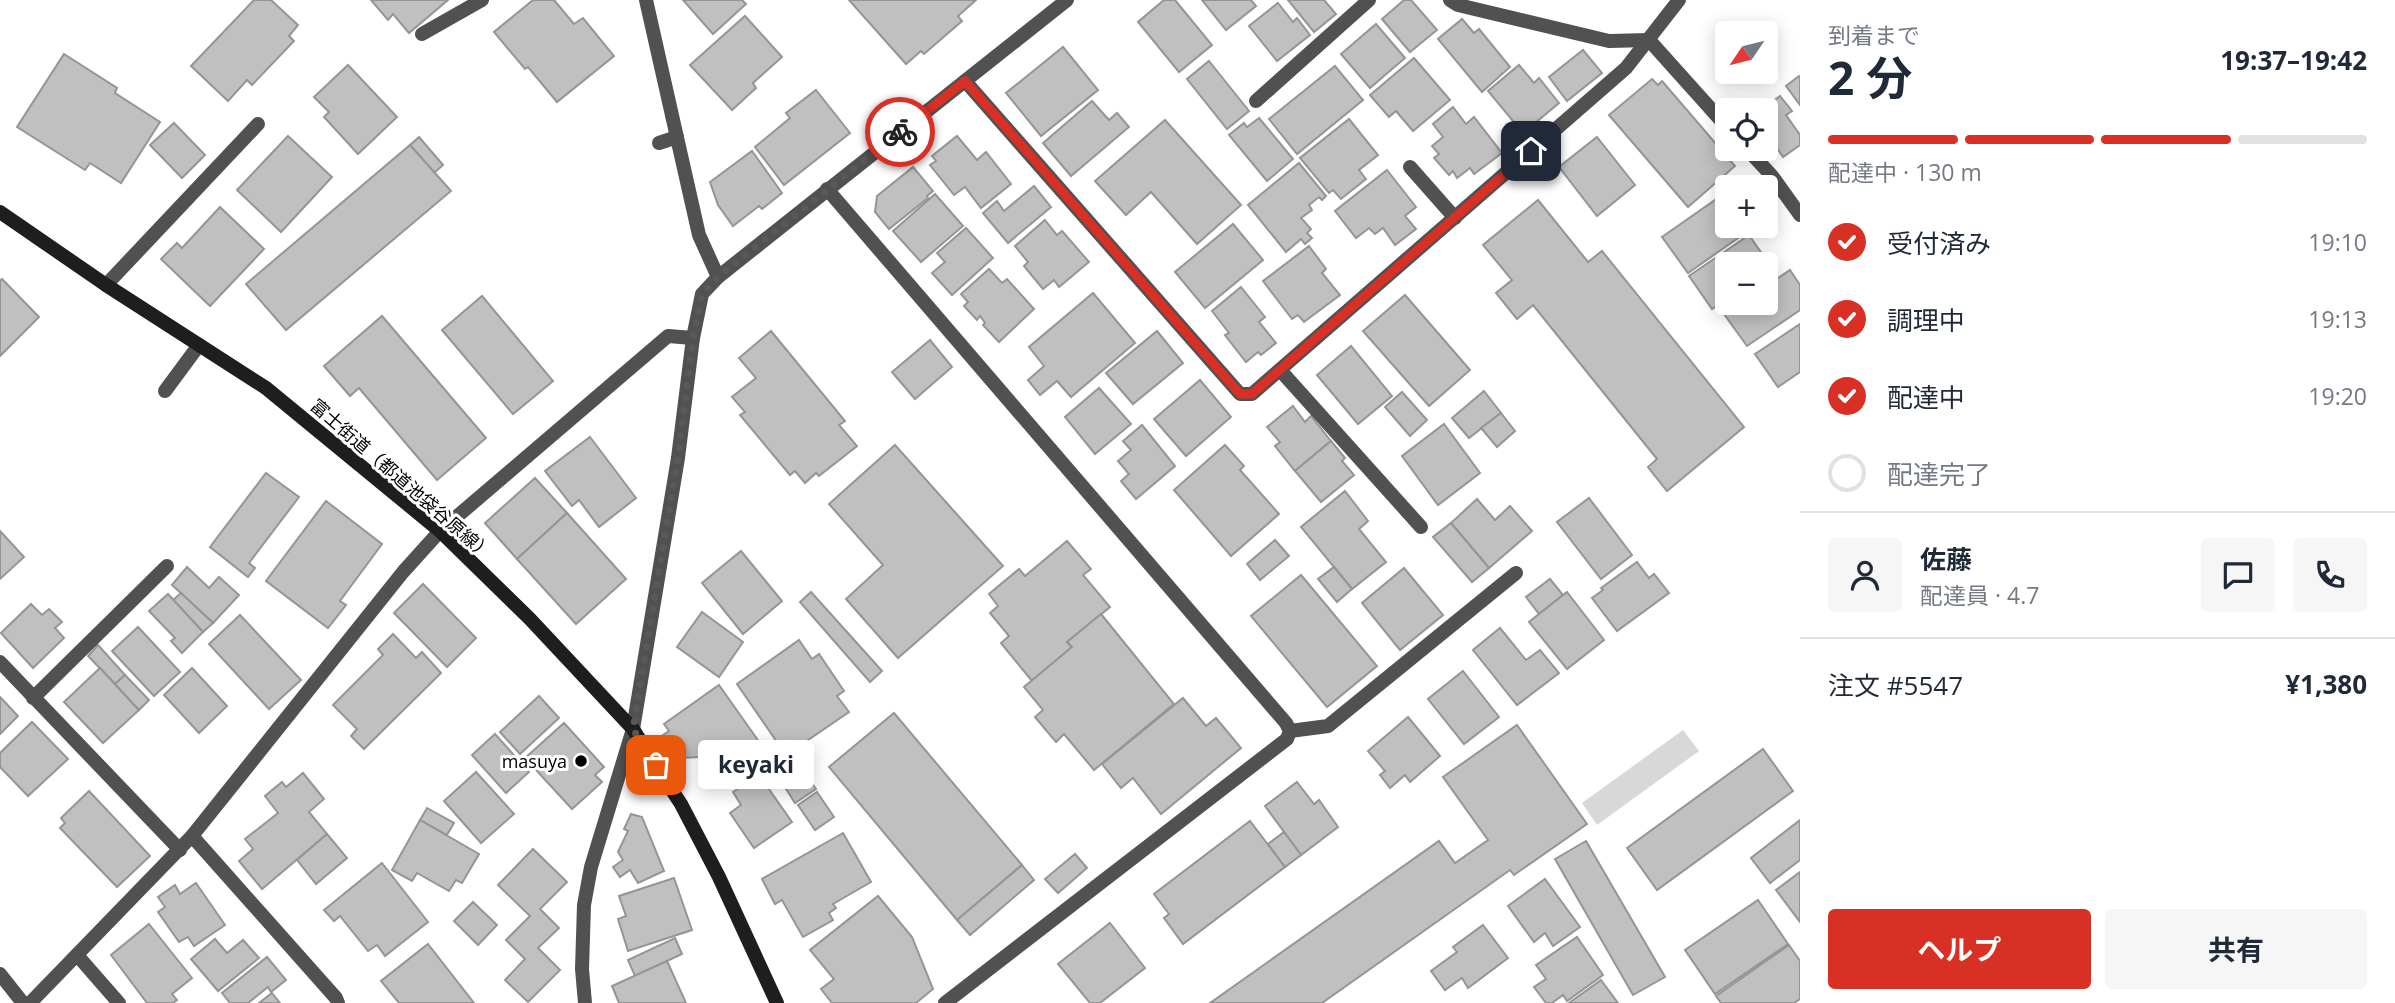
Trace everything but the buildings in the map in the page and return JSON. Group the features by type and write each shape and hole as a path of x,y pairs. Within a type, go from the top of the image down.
{"main road":[{"name":"富士街道（都道池袋谷原線）","path":"0,212 106,285 266,388 440,531 530,619 633,729 681,804 713,865 777,1003"}],"street":[{"path":"422,34 482,0"},
{"path":"646,0 699,235 718,277"},
{"path":"585,1003 582,970 584,905 591,867 633,729 702,294 718,277 827,189 1067,0"},
{"path":"1256,100 1369,0"},
{"path":"1450,0 1458,5 1609,41 1648,40 1715,114"},
{"path":"965,81 1240,394 1252,394 1626,68 1679,0"},
{"path":"106,285 258,124"},
{"path":"659,144 677,137"},
{"path":"1758,161 1800,215"},
{"path":"1410,167 1455,218"},
{"path":"827,189 1277,712 1290,731"},
{"path":"30,1003 180,850 403,572 440,531 668,336 693,338"},
{"path":"165,391 199,345"},
{"path":"1280,370 1421,527"},
{"path":"33,698 167,566"},
{"path":"1290,731 1328,726 1516,573"},
{"path":"0,662 180,850"},
{"path":"945,1003 1287,739 1290,731"},
{"path":"192,836 338,1003"},
{"path":"77,955 119,1003"},
{"path":"0,974 23,1003"}],"shaded area":[{"path":"1683,730 1699,751 1597,825 1582,803"}],"way so far":[{"path":"656,765 633,729 702,294 718,277 900,132"}],"place":[{"name":"masuya","path":"581,761"},
{"name":"keyaki","path":"656,765"}],"route":[{"path":"900,132 965,81 1240,394 1246,396 1252,394 1531,151"}]}
